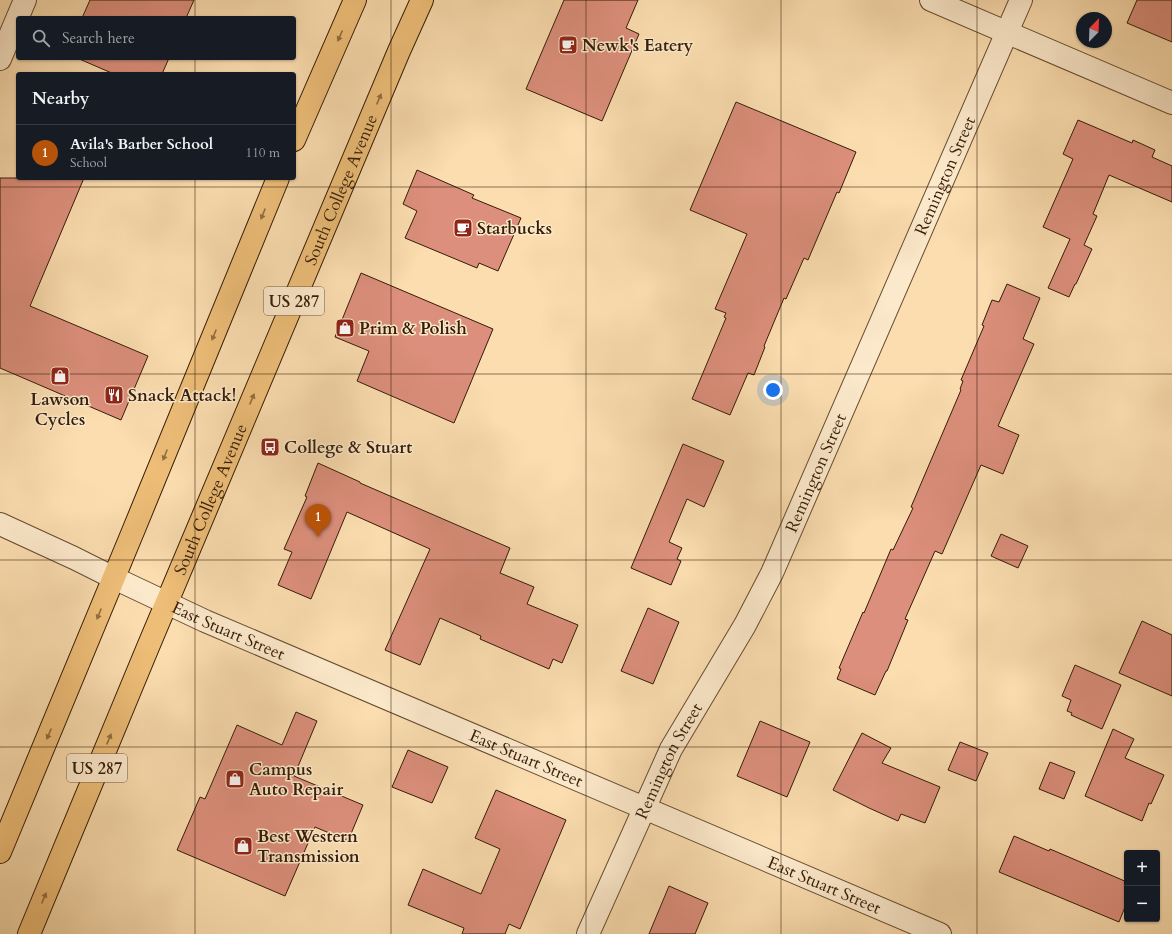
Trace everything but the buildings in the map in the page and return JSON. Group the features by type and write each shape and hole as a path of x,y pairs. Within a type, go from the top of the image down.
{"highway":[{"path":"296,135 355,0"},
{"name":"South College Avenue","path":"29,934 396,58 422,0"},
{"name":"US 287","path":"0,852 277,180"}],"street":[{"path":"18,16 25,0"},
{"path":"931,0 1172,103"},
{"name":"Remington Street","path":"588,934 671,749 746,625 772,573 1021,0"},
{"path":"0,59 16,21"},
{"name":"East Stuart Street","path":"0,524 74,558 205,622 644,808 901,926 940,934"}],"place":[{"name":"Newk's Eatery","path":"568,45"},
{"name":"Starbucks","path":"463,228"},
{"name":"Prim & Polish","path":"345,328"},
{"name":"Lawson Cycles","path":"60,376"},
{"name":"Snack Attack!","path":"114,395"},
{"name":"College & Stuart","path":"270,447"},
{"name":"Avila's Barber School","path":"318,537"},
{"name":"Campus Auto Repair","path":"235,779"},
{"name":"Best Western Transmission","path":"243,846"}]}
